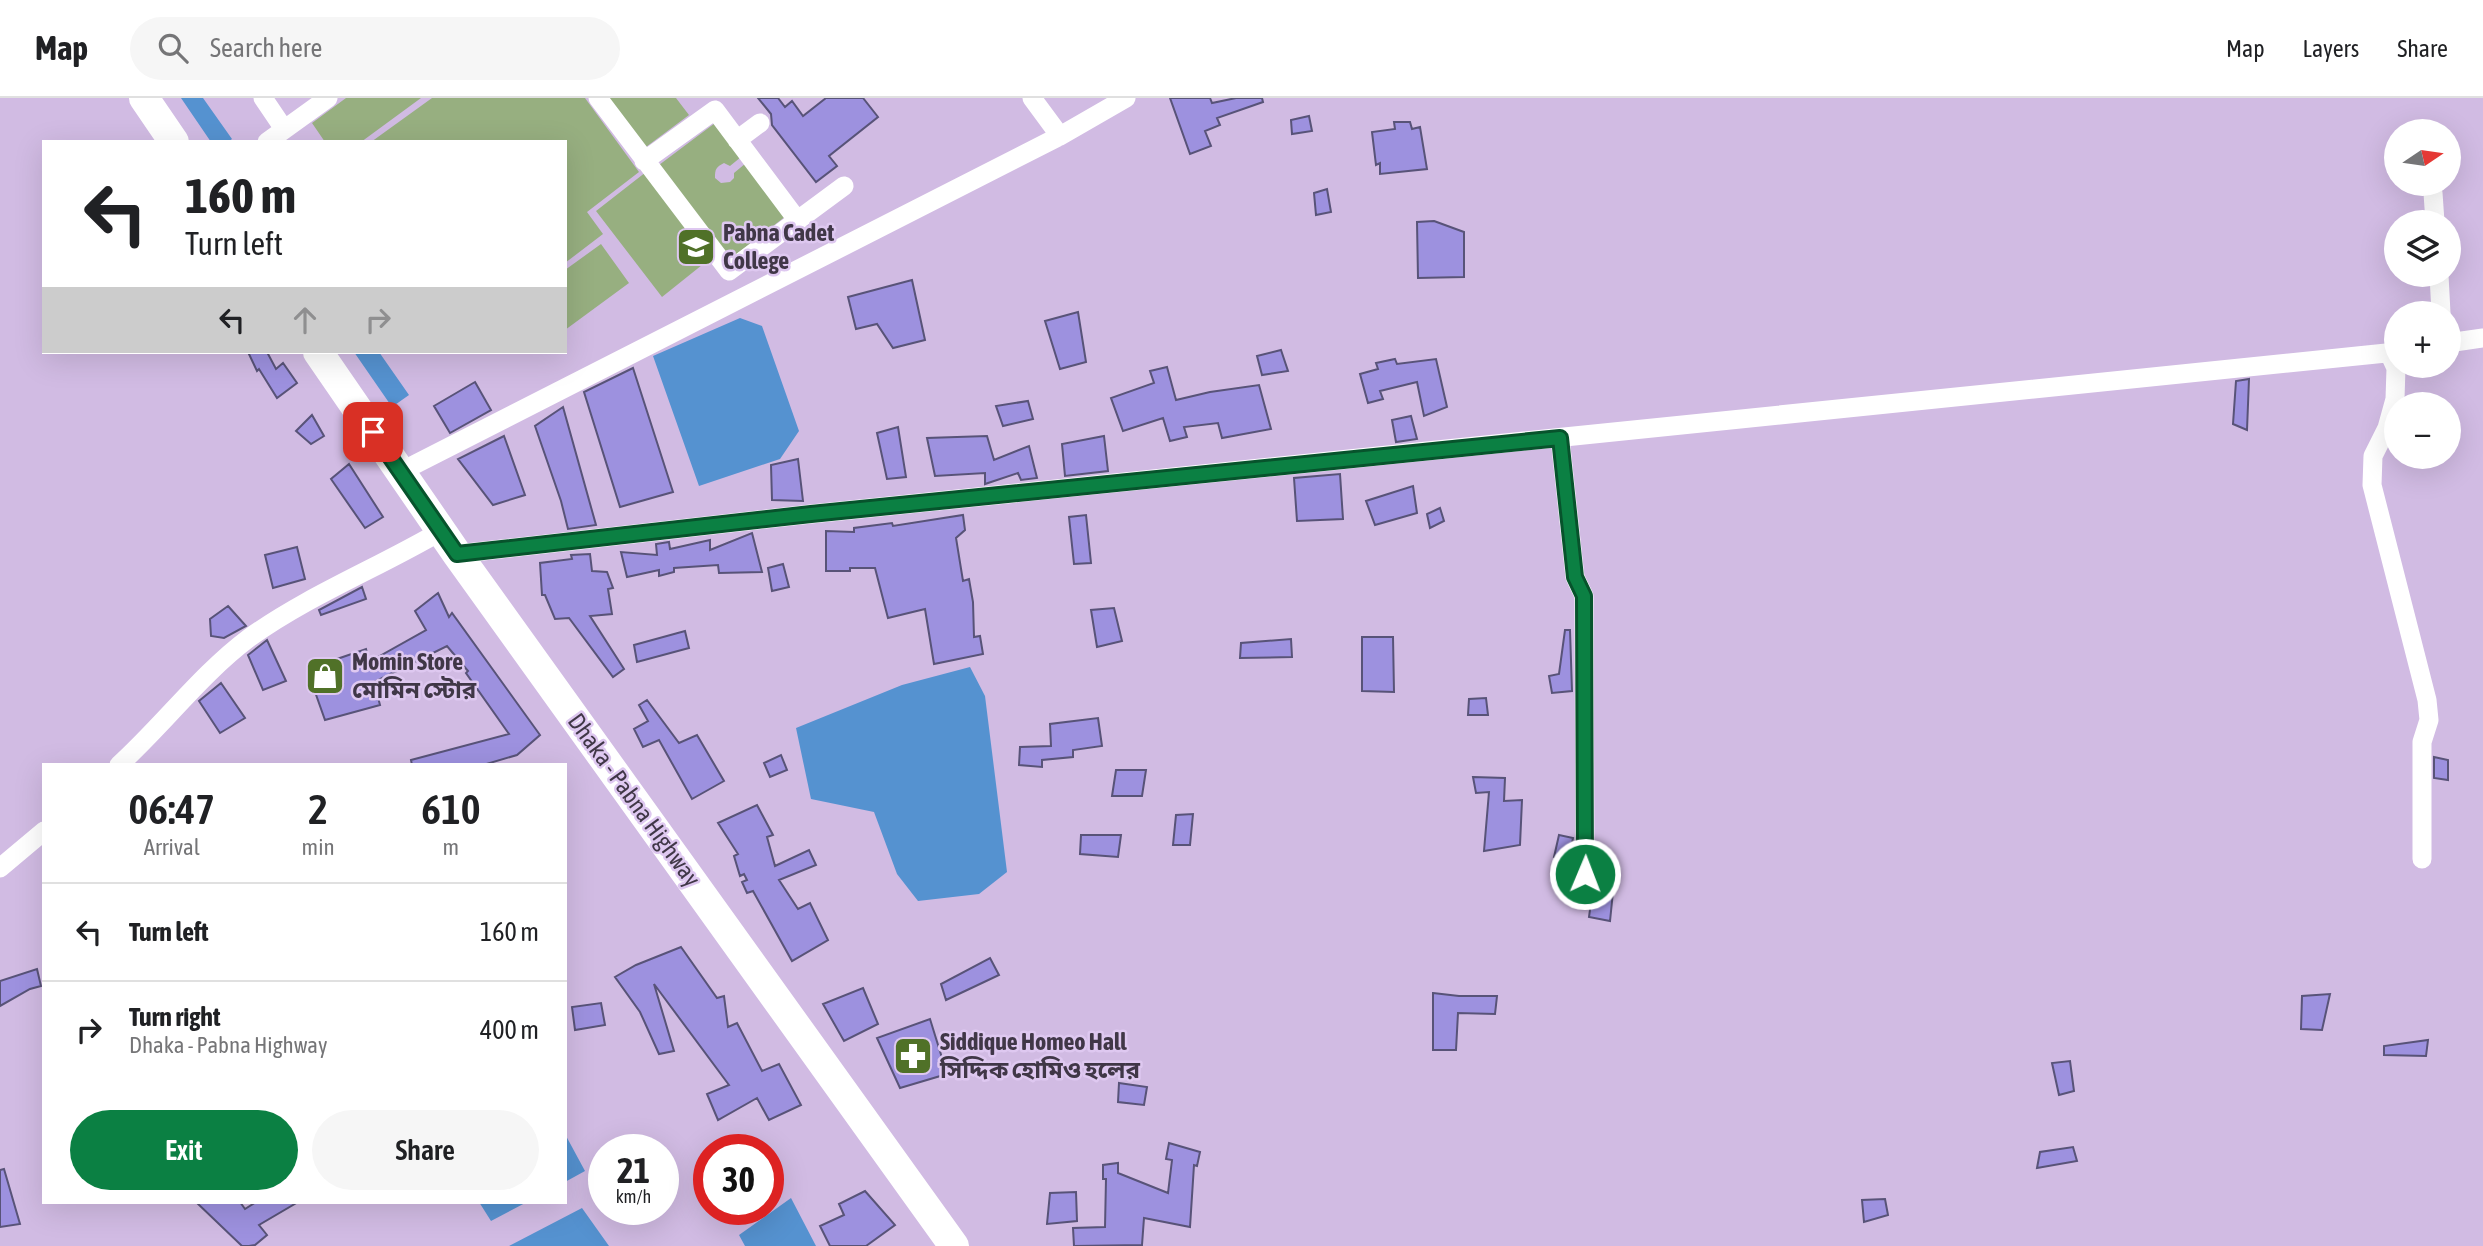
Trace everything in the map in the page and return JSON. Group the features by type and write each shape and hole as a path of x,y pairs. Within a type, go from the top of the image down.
{"highway":[{"path":"144,98 173,140"},
{"name":"Dhaka - Pabna Highway","path":"319,354 449,542 954,1246"}],"street":[{"path":"263,98 284,129"},
{"path":"270,140 328,98"},
{"path":"598,98 643,161 729,271 844,186"},
{"path":"1032,98 1060,136"},
{"path":"400,472 1060,136 1126,98"},
{"path":"643,161 715,110 798,221"},
{"path":"737,140 760,123"},
{"path":"2461,341 2483,338"},
{"path":"121,763 209,673 252,636 310,600 449,542 811,514 2384,353"},
{"path":"2396,378 2395,400 2387,428 2372,456 2372,485 2427,699 2429,720 2422,742 2423,859"},
{"path":"1560,438 1575,577 1584,596 1585,874"},
{"path":"0,868 42,833"}],"green space":[{"path":"346,98 421,98 364,140 324,140 312,123"},
{"path":"432,98 585,98 639,172 587,212 603,234 567,261 567,140 374,140"},
{"path":"609,98 676,98 689,115 646,147"},
{"path":"715,123 741,157 730,166 724,163 719,166 715,178 721,183 730,182 734,173 746,163 786,216 730,259 659,165"},
{"path":"646,172 712,257 662,297 596,211"},
{"path":"601,244 629,283 567,329 567,269"}],"water":[{"path":"181,98 203,98 232,139 210,140"},
{"path":"740,318 762,326 799,431 780,459 699,486 653,356"},
{"path":"355,354 380,354 409,395 392,407"},
{"path":"970,667 985,696 1007,872 979,894 918,901 897,874 874,812 811,799 796,728 902,685"},
{"path":"567,1138 585,1171 567,1181"},
{"path":"791,1198 816,1246 745,1246 739,1235 753,1225 784,1225 784,1203"},
{"path":"480,1204 523,1204 491,1221"},
{"path":"582,1208 588,1216 588,1225 594,1225 609,1246 509,1246"}],"building":[{"path":"758,98 778,98 785,107 792,101 803,116 826,98 863,98 878,117 829,156 837,166 816,182 772,125 771,114"},
{"path":"1170,98 1210,98 1212,103 1236,98 1262,98 1263,102 1217,118 1220,125 1205,131 1211,146 1190,154"},
{"path":"1309,116 1312,131 1292,134 1291,120"},
{"path":"1394,122 1410,122 1412,129 1420,127 1427,169 1380,174 1380,163 1376,165 1372,132 1395,129"},
{"path":"1327,189 1331,212 1316,215 1314,193"},
{"path":"1434,221 1464,232 1464,277 1418,278 1417,222"},
{"path":"912,280 925,340 893,348 877,324 856,329 848,297"},
{"path":"1078,312 1086,362 1060,369 1045,321"},
{"path":"1281,350 1288,371 1262,375 1257,356"},
{"path":"249,354 268,354 276,369 283,363 297,383 277,398 259,369 257,371"},
{"path":"1395,359 1397,364 1436,359 1447,407 1424,416 1417,382 1380,391 1383,399 1368,403 1360,374 1378,369 1376,363"},
{"path":"1167,367 1176,400 1259,385 1271,429 1222,438 1218,423 1184,427 1187,437 1170,441 1163,418 1123,431 1111,398 1154,383 1150,371"},
{"path":"633,368 673,492 620,507 584,392"},
{"path":"2249,379 2247,430 2233,424 2236,381"},
{"path":"475,382 491,410 450,433 434,406"},
{"path":"1028,401 1033,419 1003,426 996,406"},
{"path":"563,407 596,525 568,529 535,426"},
{"path":"312,415 324,436 311,444 296,431"},
{"path":"1411,416 1417,439 1396,442 1392,420"},
{"path":"898,427 906,477 887,479 877,433"},
{"path":"504,436 525,495 493,505 458,459"},
{"path":"987,436 994,460 1029,446 1037,478 1021,480 1018,473 985,484 985,473 935,476 927,438"},
{"path":"1104,436 1108,471 1065,476 1062,444"},
{"path":"798,459 803,501 772,500 771,465"},
{"path":"349,464 383,517 365,528 331,479"},
{"path":"1340,474 1343,519 1297,521 1294,478"},
{"path":"1413,486 1417,513 1375,525 1366,501"},
{"path":"1440,508 1444,521 1430,528 1427,514"},
{"path":"963,515 965,530 956,538 963,581 969,579 974,637 980,636 983,654 934,664 925,609 888,618 875,568 826,571 826,531 854,532 854,528 892,523 893,526"},
{"path":"1086,515 1091,563 1074,564 1069,517"},
{"path":"752,533 762,572 719,573 718,565 674,568 674,572 659,576 659,570 627,577 621,552 657,555 656,544 669,542 670,549 710,540 710,550"},
{"path":"297,547 305,579 273,588 265,555"},
{"path":"590,554 592,571 607,572 613,588 608,589 612,614 590,616 624,669 613,677 569,618 555,619 545,595 542,595 540,563 572,559 571,555"},
{"path":"783,564 789,587 772,591 768,568"},
{"path":"362,587 366,599 321,615 319,610"},
{"path":"438,593 449,617 452,613 540,735 517,755 490,763 412,763 411,760 509,734 466,673 468,671 447,646 374,682 380,705 325,720 314,689 343,683 337,659 366,649 369,662 426,630 415,611"},
{"path":"228,606 246,626 224,638 211,636 210,619"},
{"path":"1114,608 1122,641 1097,647 1091,610"},
{"path":"1565,630 1570,630 1572,691 1552,693 1549,676 1559,674"},
{"path":"685,631 689,648 637,662 634,645"},
{"path":"1362,637 1393,637 1394,692 1362,691"},
{"path":"1291,639 1292,657 1240,658 1241,643"},
{"path":"267,640 286,681 263,690 248,655"},
{"path":"221,683 245,718 220,733 199,701"},
{"path":"1486,698 1488,715 1468,715 1469,699"},
{"path":"647,700 679,743 697,735 724,781 692,799 659,740 643,747 634,729 648,721 639,705"},
{"path":"1098,718 1102,746 1073,750 1073,757 1042,760 1042,767 1019,765 1020,747 1051,746 1050,724"},
{"path":"781,755 787,770 770,777 764,763"},
{"path":"2434,757 2448,760 2448,780 2434,778"},
{"path":"1116,770 1146,770 1142,796 1112,796"},
{"path":"1473,777 1505,778 1504,801 1522,800 1520,845 1484,851 1489,792 1476,793"},
{"path":"757,805 773,835 767,837 775,866 809,850 816,865 779,880 798,909 810,903 828,940 792,961 753,891 747,893 742,882 747,880 744,874 740,876 734,856 738,854 718,823"},
{"path":"1193,814 1190,845 1173,845 1176,815"},
{"path":"1081,835 1121,835 1118,857 1080,854"},
{"path":"1559,835 1573,838 1569,860 1554,857"},
{"path":"1594,881 1614,882 1610,921 1589,917"},
{"path":"681,947 717,998 724,996 728,1027 737,1023 762,1071 779,1064 801,1105 769,1120 757,1098 718,1120 707,1094 729,1085 654,984 674,1051 659,1054 640,1012 615,977 636,965"},
{"path":"990,958 999,975 946,1000 941,984"},
{"path":"37,969 41,986 30,989 0,1006 0,981"},
{"path":"863,988 878,1024 844,1041 823,1004"},
{"path":"1433,993 1497,996 1495,1014 1458,1013 1456,1050 1433,1050"},
{"path":"2330,994 2322,1030 2301,1029 2302,996"},
{"path":"601,1003 605,1025 575,1030 572,1007"},
{"name":"Siddique Homeo Hall সিদ্দিক হোমিও হলের","path":"930,1019 947,1074 900,1088 877,1038"},
{"path":"2428,1040 2426,1056 2384,1055 2384,1046"},
{"path":"2070,1061 2074,1091 2059,1095 2052,1063"},
{"path":"1119,1083 1147,1087 1144,1105 1118,1102"},
{"path":"1169,1143 1200,1152 1197,1166 1194,1165 1190,1227 1144,1218 1142,1245 1074,1246 1073,1228 1105,1227 1106,1179 1103,1179 1103,1165 1118,1163 1118,1173 1168,1193 1172,1160 1166,1159"},
{"path":"2073,1147 2077,1161 2037,1168 2040,1152"},
{"path":"4,1169 20,1224 0,1227 0,1170"},
{"path":"865,1191 895,1225 866,1246 830,1246 820,1226 844,1215 839,1204"},
{"path":"1076,1192 1077,1221 1047,1224 1050,1193"},
{"path":"1885,1199 1888,1215 1864,1222 1862,1200"},
{"path":"198,1204 241,1204 245,1209 253,1204 295,1204 259,1225 267,1235 255,1245 242,1246"}],"place":[{"name":"Pabna Cadet College","path":"696,247"},
{"name":"Momin Store মোমিন স্টোর","path":"325,676"},
{"name":"Siddique Homeo Hall সিদ্দিক হোমিও হলের","path":"913,1056"}],"route":[{"path":"373,432 457,554 811,514 1560,438 1575,577 1584,596 1585,874"}]}
